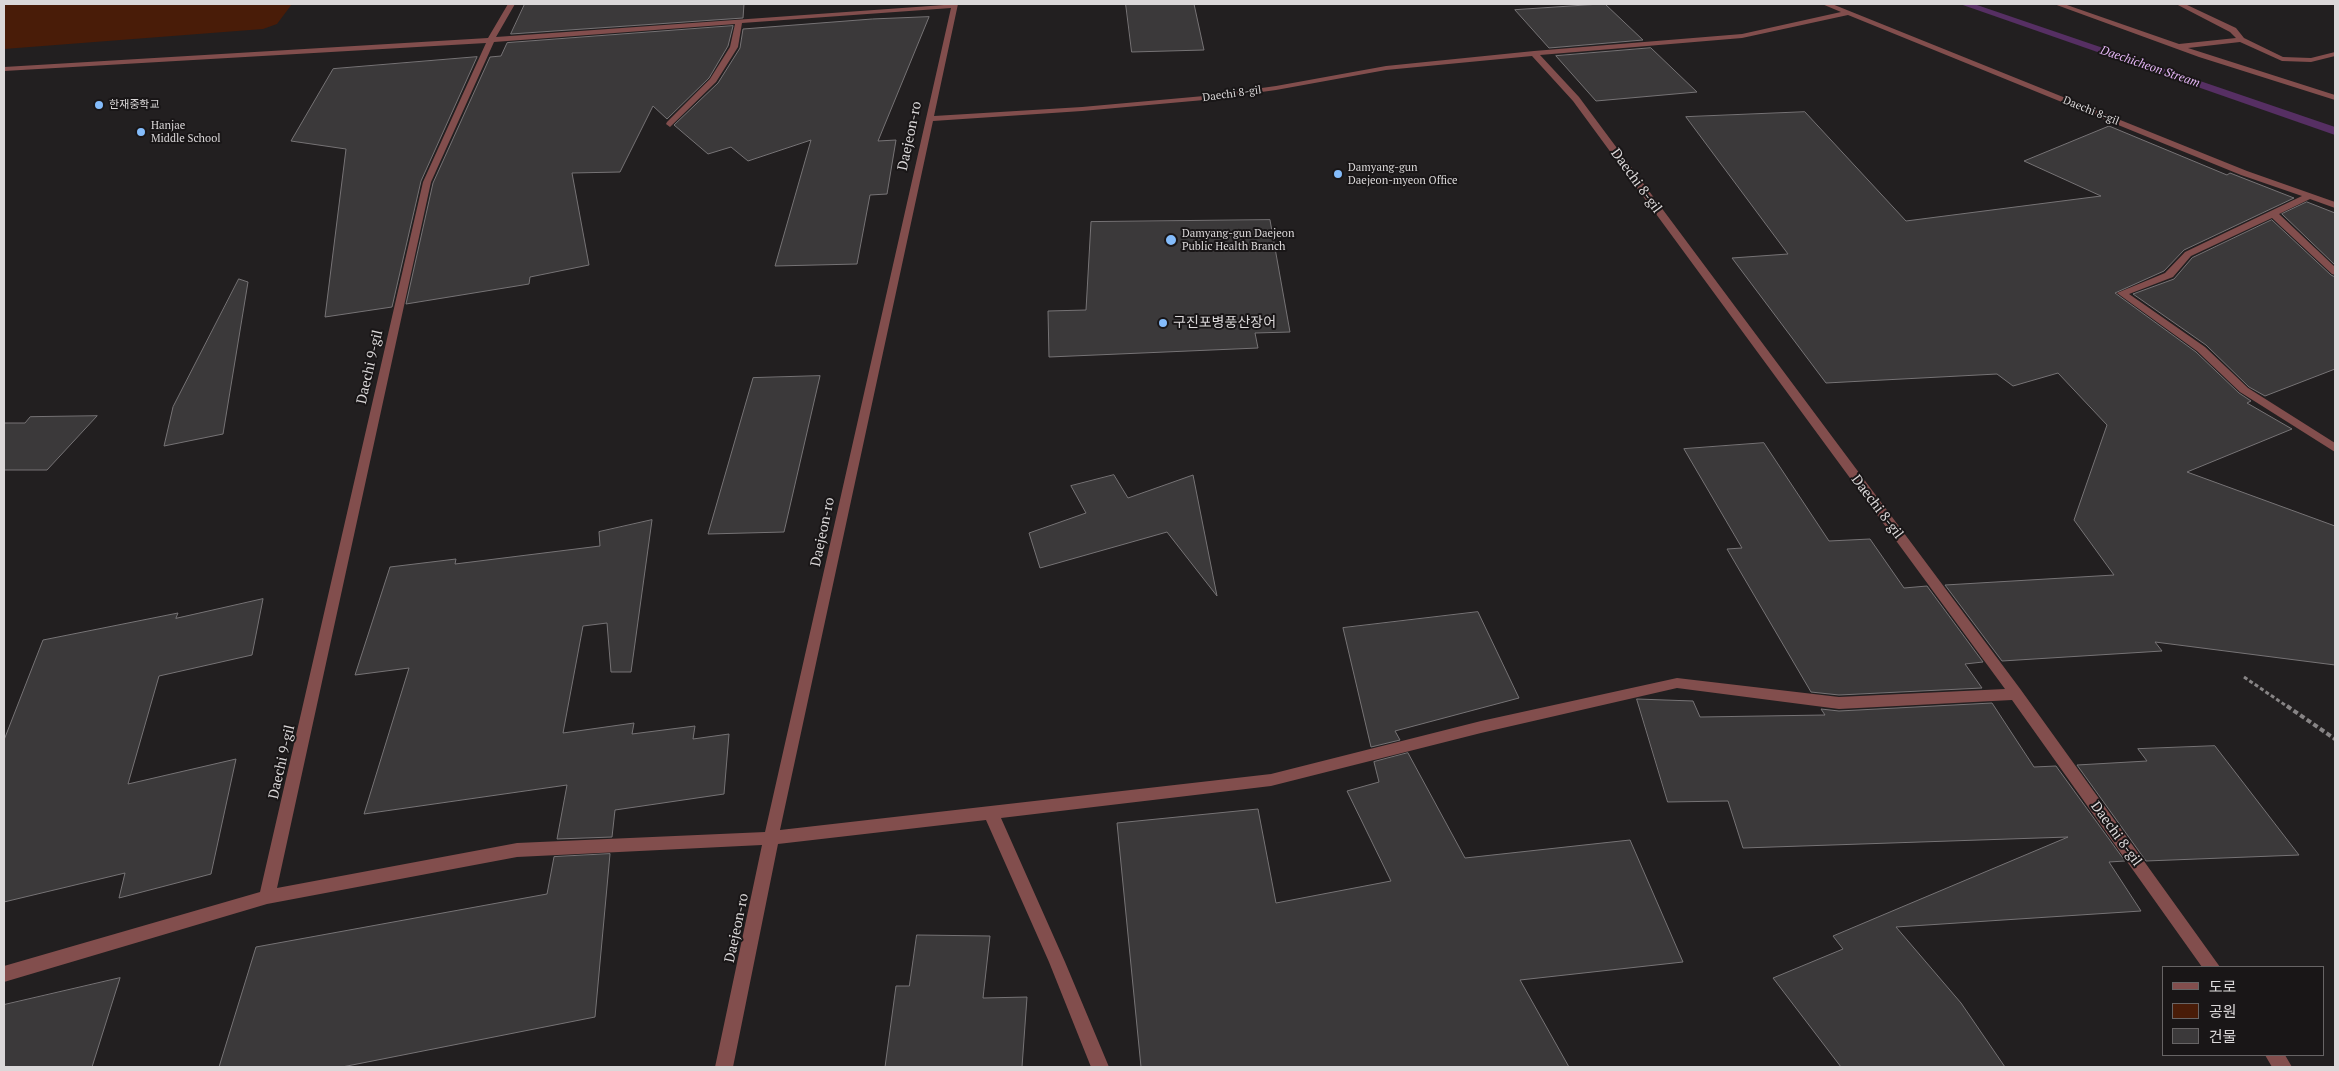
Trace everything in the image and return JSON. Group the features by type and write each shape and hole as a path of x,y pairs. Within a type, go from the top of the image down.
{"street":[{"name":"Daechi 9-gil","path":"267,896 427,182 491,40 511,4"},
{"path":"4,69 491,40 955,4"},
{"name":"Daejeon-ro","path":"724,1067 772,838 955,4"},
{"name":"Daechi 8-gil","path":"1826,4 2235,170 2335,205"},
{"path":"2058,4 2335,98"},
{"path":"2180,4 2233,30 2241,40 2282,59 2311,60 2335,54"},
{"name":"Daechi 8-gil","path":"929,119 1082,109 1204,98 1276,88 1386,68 1534,53 1742,36 1849,13"},
{"path":"670,124 713,80 734,46 739,21"},
{"path":"2178,46 2241,40"},
{"name":"Daechi 8-gil","path":"1534,53 1582,107 2016,694 2211,966"},
{"path":"2310,196 2188,254 2169,274 2122,293 2200,349 2244,390 2335,448"},
{"path":"2273,214 2335,272"},
{"path":"4,974 267,896 517,850 772,838 1271,780 1481,727 1677,683 1839,703 2016,694"},
{"path":"991,813 1057,962 1100,1067"},
{"path":"2275,1056 2283,1067"}],"path":[{"path":"2244,677 2335,739"}],"green space":[{"path":"4,4 292,4 277,24 263,29 4,49"}],"building":[{"path":"525,4 744,4 743,18 511,34"},
{"path":"1126,4 1194,4 1204,50 1132,52"},
{"path":"1605,4 1643,40 1549,48 1515,10"},
{"path":"929,17 878,141 896,140 887,194 870,195 857,264 775,266 811,140 748,161 731,147 708,154 674,125 718,83 740,48 743,29 872,19"},
{"path":"733,26 728,46 709,78 667,119 653,106 620,172 572,173 589,265 530,277 529,284 406,304 433,183 490,57 501,56 507,43"},
{"path":"1651,48 1697,92 1596,101 1556,56"},
{"path":"477,57 421,181 392,307 325,317 346,149 291,141 333,69"},
{"path":"1805,112 1906,221 2101,196 2024,161 2109,126 2227,175 2230,173 2294,198 2184,250 2164,271 2115,293 2196,352 2239,393 2251,401 2247,403 2292,429 2187,472 2335,526 2335,665 2155,642 2162,651 2002,661 1945,585 2114,575 2074,520 2107,425 2058,373 2013,386 1997,374 1826,383 1732,258 1788,254 1686,117"},
{"path":"2307,202 2335,213 2335,265 2282,214"},
{"path":"1270,220 1290,332 1255,333 1258,348 1049,357 1048,311 1086,310 1091,222"},
{"path":"2272,220 2335,277 2335,369 2265,396 2249,387 2206,345 2133,294 2174,279 2192,258"},
{"path":"239,279 248,282 223,434 164,446 173,407"},
{"path":"820,376 784,532 708,534 753,378"},
{"path":"97,416 47,470 4,470 4,423 25,423 30,417"},
{"path":"1764,443 1829,541 1870,539 1904,588 1927,586 1983,662 1965,664 1982,688 1839,695 1811,692 1727,549 1742,548 1684,449"},
{"path":"1114,475 1128,498 1193,475 1217,596 1167,532 1040,568 1029,533 1086,513 1071,486"},
{"path":"652,520 631,672 611,672 607,623 583,626 563,733 634,723 632,734 695,726 693,739 729,734 724,794 615,810 612,837 557,839 567,785 364,814 409,668 355,675 390,567 456,559 455,564 600,546 599,532"},
{"path":"263,599 252,655 159,676 128,784 236,759 211,874 119,898 125,873 4,902 4,740 43,640 178,613 176,618"},
{"path":"1478,612 1519,698 1395,731 1400,740 1371,747 1343,628"},
{"path":"1637,699 1693,701 1700,717 1825,715 1821,709 1839,711 1992,703 2034,767 2056,766 2125,861 2109,862 2141,911 1896,927 1961,1003 2005,1067 1841,1067 1773,978 1843,949 1833,936 2068,837 1743,848 1728,801 1668,802"},
{"path":"2215,746 2299,855 2146,861 2077,765 2147,761 2138,749"},
{"path":"1408,753 1465,858 1630,840 1683,962 1520,980 1569,1067 1141,1067 1117,823 1258,809 1276,903 1391,881 1347,791 1379,782 1374,762"},
{"path":"610,854 595,1017 342,1067 219,1067 256,947 547,894 554,857"},
{"path":"917,935 990,936 983,998 1027,997 1022,1067 885,1067 896,986 909,986"},
{"path":"120,978 92,1067 4,1067 4,1005"}],"waterway":[{"name":"Daechicheon Stream","path":"1965,4 2335,131"}],"place":[{"name":"한재중학교","path":"99,105"},
{"name":"Hanjae Middle School","path":"141,132"},
{"name":"Damyang-gun Daejeon-myeon Office","path":"1338,174"},
{"name":"Damyang-gun Daejeon Public Health Branch","path":"1171,240"},
{"name":"구진포병풍산장어","path":"1163,323"}]}
